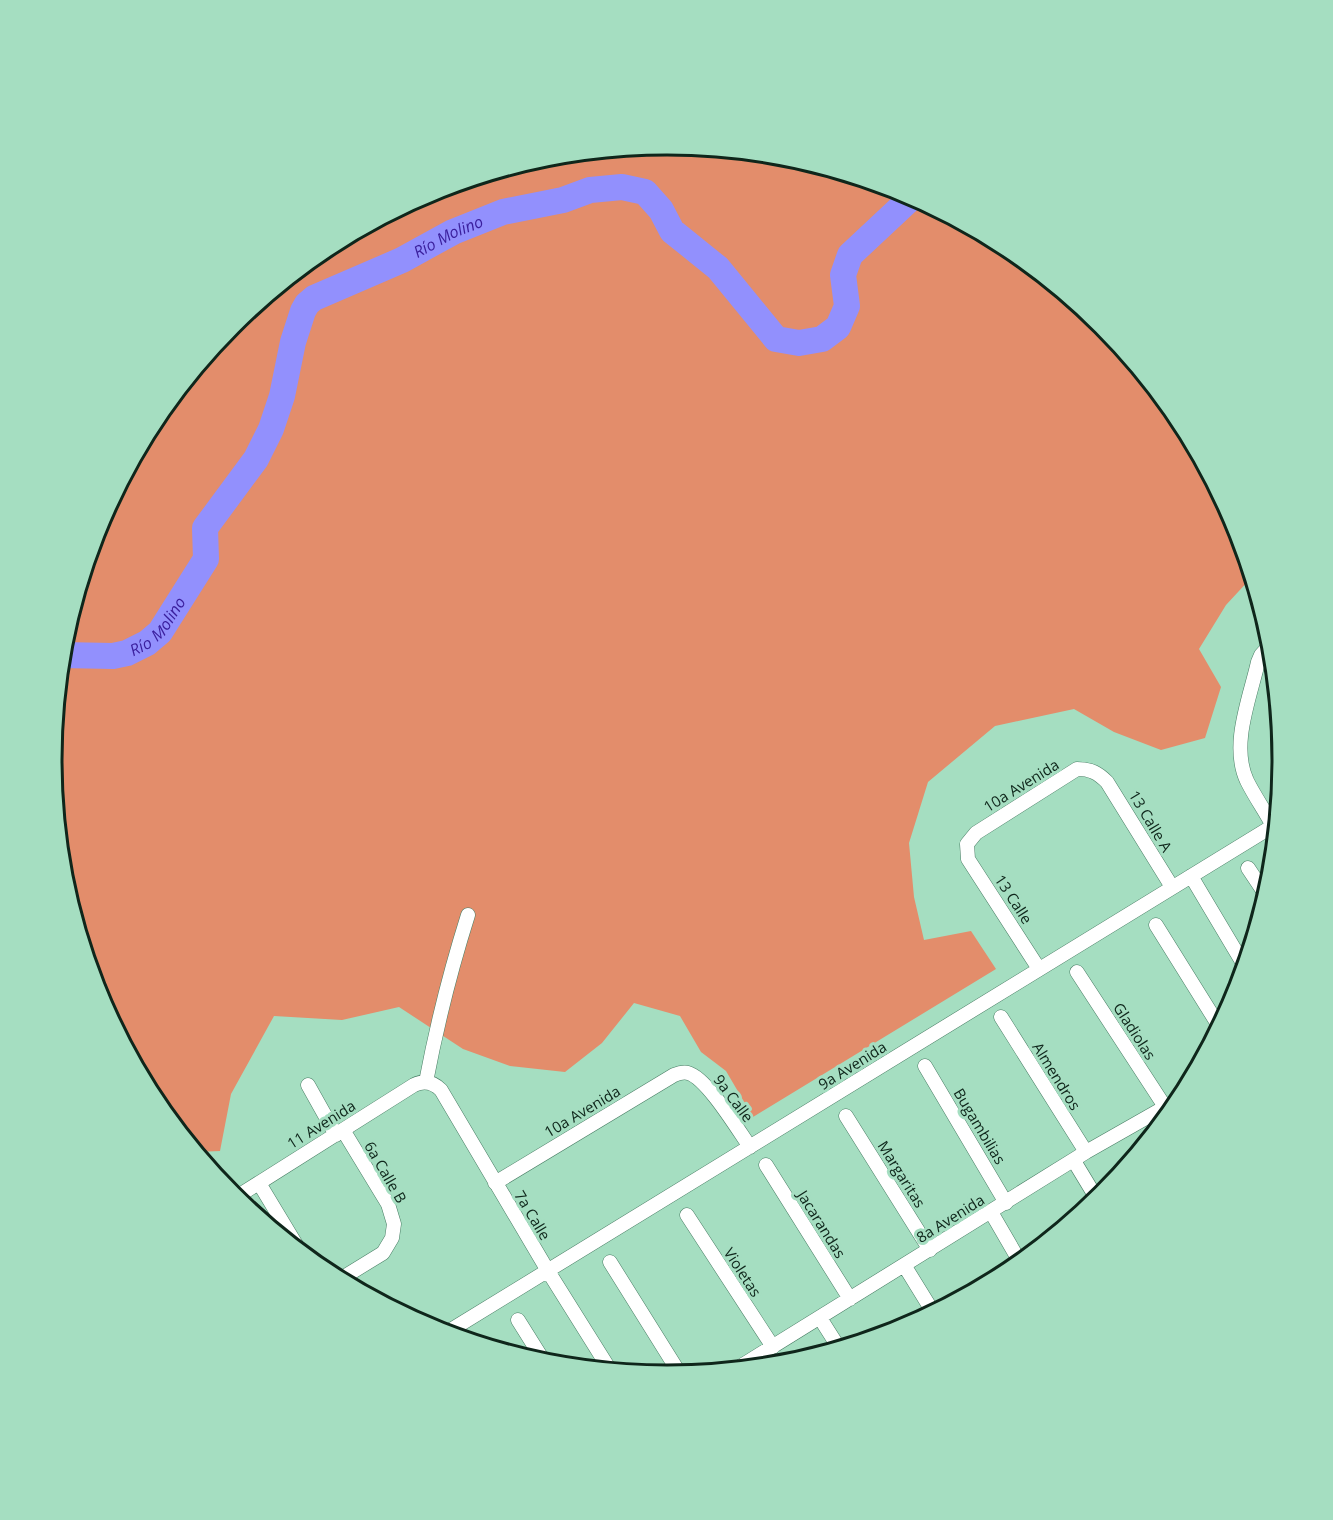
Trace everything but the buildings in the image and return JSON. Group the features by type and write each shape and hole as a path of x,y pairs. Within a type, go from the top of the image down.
{"street":[{"path":"1262,654 1244,715 1241,749 1246,780 1268,816"},
{"name":"10a Avenida","path":"967,844 975,833 1077,769 1088,769 1098,773"},
{"name":"13 Calle A","path":"1098,773 1115,793 1172,887"},
{"name":"9a Avenida","path":"456,1327 1267,829"},
{"name":"13 Calle","path":"967,844 968,859 1039,969"},
{"path":"1248,868 1259,884"},
{"path":"1191,876 1238,956"},
{"path":"426,1082 440,1010 468,915"},
{"path":"1156,925 1214,1017"},
{"name":"Gladiolas","path":"1077,972 1164,1105"},
{"name":"Almendros","path":"1001,1017 1086,1152"},
{"name":"Bugambilias","path":"925,1066 1006,1203"},
{"name":"10a Avenida","path":"495,1183 674,1075 688,1073"},
{"name":"9a Calle","path":"688,1073 703,1082 750,1147"},
{"name":"11 Avenida","path":"244,1192 414,1085 426,1082"},
{"name":"7a Calle","path":"426,1082 441,1090 548,1271 605,1362"},
{"name":"6a Calle B","path":"308,1084 388,1204 392,1215 393,1232 383,1253 348,1274"},
{"name":"Margaritas","path":"846,1116 930,1250"},
{"name":"8a Avenida","path":"755,1358 1086,1152 1155,1116"},
{"path":"1074,1161 1092,1190"},
{"name":"Jacarandas","path":"766,1165 850,1299"},
{"path":"259,1183 289,1232"},
{"path":"991,1212 1015,1254"},
{"name":"Violetas","path":"687,1215 773,1347"},
{"path":"610,1262 674,1365"},
{"path":"904,1265 929,1305"},
{"path":"820,1318 834,1341"},
{"path":"518,1320 536,1350"}],"shaded area":[{"path":"627,156 706,156 745,160 823,176 861,187 934,217 1003,257 1035,280 1094,332 1121,361 1170,424 1209,492 1225,528 1245,584 1226,605 1199,649 1221,687 1205,738 1161,750 1114,732 1074,709 995,726 928,782 909,843 914,897 924,940 971,931 996,969 753,1117 726,1071 701,1052 680,1016 634,1003 602,1043 565,1072 510,1066 463,1049 399,1007 342,1020 274,1016 231,1094 220,1151 206,1152 163,1096 124,1028 94,954 82,917 67,839 63,800 63,720 73,642 82,603 108,528 124,492 163,424 187,392 239,332 268,305 330,257 364,236 399,217 472,187 548,167 588,160"}],"waterway":[{"name":"Río Molino","path":"71,655 113,656 127,653 147,643 160,632 206,559 205,528 256,459 271,429 282,396 293,342 303,311 314,298 402,260 453,232 503,212 563,200 590,190 622,187 645,192 661,210 672,231 718,268 776,339 799,343 822,339 838,327 847,306 843,275 850,255 905,204"}]}
